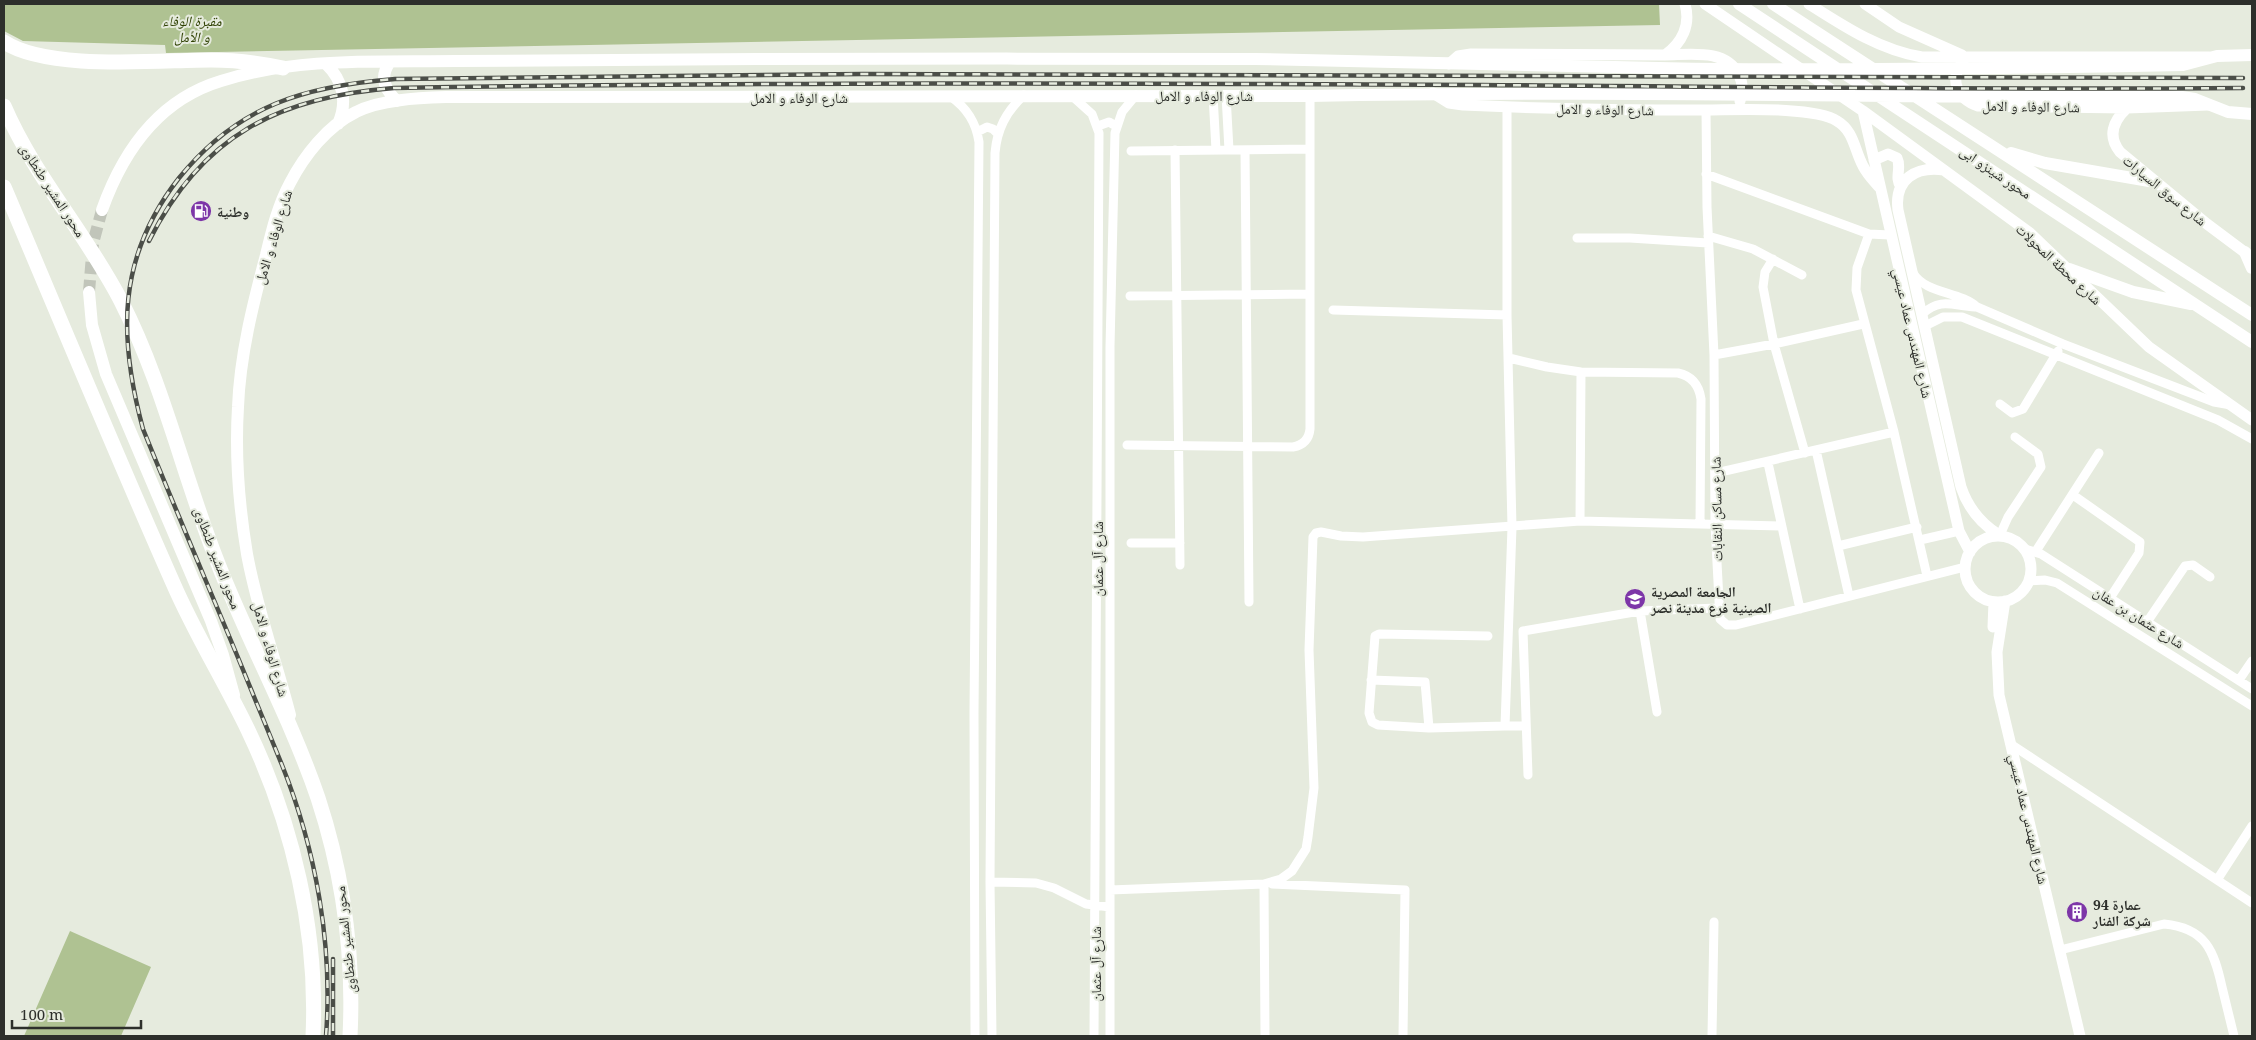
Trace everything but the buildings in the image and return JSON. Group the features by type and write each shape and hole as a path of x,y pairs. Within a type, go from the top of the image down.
{"highway":[{"path":"4,42 23,52 69,59 153,62 225,60 283,68"},
{"name":"محور المشير طنطاوى","path":"4,106 43,179 98,260 133,326 153,376 217,561 299,749 325,823 343,899 350,973 350,1036"},
{"path":"4,187 182,604 237,708 269,778 296,868 309,943 313,1036"}],"main road":[{"name":"محور شينزو ابى","path":"1739,4 2252,342"},
{"name":"محور شينزو ابى","path":"1773,4 2252,315"},
{"path":"102,210 114,179 139,136 163,112 186,96 212,84 245,74 326,64 390,62 1226,59 1718,69 1962,70 2182,65 2211,57 2252,55"},
{"path":"390,62 384,74 384,84 388,92 397,101"},
{"path":"326,64 335,73 343,92 343,111 338,124"},
{"path":"1433,93 1966,98 2182,97 2195,99 2208,105"},
{"name":"شارع الوفاء و الامل","path":"299,749 264,627 247,554 238,461 238,405 246,336 279,209 289,184 303,161 319,141 356,111 397,101 449,97 1310,96 1433,93"},
{"name":"شارع الوفاء و الامل","path":"2208,105 2228,112 2252,114"},
{"path":"1994,148 2045,163 2155,182"},
{"path":"2248,255 2252,268"},
{"path":"2069,269 2133,292 2195,304"},
{"path":"88,292 92,326 100,358 218,638 237,708"}],"street":[{"path":"1665,55 1677,44 1684,33 1687,20 1685,4"},
{"name":"شارع محطة المحولات","path":"1705,4 1863,111 2030,233 2149,347 2252,420"},
{"path":"1809,4 1862,36 1900,53 1922,57 2191,55 2211,57"},
{"path":"1865,4 1899,27 1968,57"},
{"path":"1449,64 1458,56 1471,54 1711,55 1725,60 1737,70 1742,85 1740,100 1732,110"},
{"name":"شارع الوفاء و الامل","path":"1968,57 1961,64 1956,74 1956,84 1960,95 1967,102 1978,106 2127,108 2208,105"},
{"name":"شارع الوفاء و الامل","path":"1433,93 1449,104 1507,107 1813,113 1837,120 1847,129 1863,165 1879,187"},
{"path":"992,1036 990,882 995,173 998,134 1010,109 1024,95"},
{"path":"1069,95 1088,108 1098,126 1109,122 1116,126"},
{"name":"شارع آل عثمان","path":"1110,1036 1110,347 1116,126 1122,112 1137,95"},
{"path":"1219,95 1227,127 1229,150"},
{"path":"1216,150 1215,127 1219,95"},
{"path":"950,96 965,108 977,132 979,153 974,713 975,1036"},
{"path":"1127,445 1298,446 1307,440 1310,434 1310,96"},
{"path":"1505,726 1512,527 1507,315 1507,107"},
{"name":"شارع سوق السيارات","path":"2127,108 2115,121 2112,132 2114,143 2120,152 2248,255"},
{"name":"شارع مساكن النقابات","path":"1706,110 1708,239 1714,355 1715,525 1718,608"},
{"name":"شارع المهندس عماد عيسي","path":"1863,111 1959,530 1970,552"},
{"name":"شارع آل عثمان","path":"1094,1036 1098,126"},
{"path":"977,132 986,127 993,129 998,134"},
{"path":"1215,127 1227,127"},
{"path":"1132,151 1310,149"},
{"path":"1175,150 1177,445 1180,565"},
{"path":"1245,150 1249,602"},
{"name":"شارع المهندس عماد عيسي","path":"1874,160 1888,154 1897,158 1900,164 1897,179 1901,187 1897,204 1960,486 1974,513 1999,535"},
{"path":"1901,187 1908,177 1918,171 1930,168 1945,170"},
{"path":"1706,174 1869,234 1890,234"},
{"path":"1869,234 1859,259 1855,277 1856,290 1863,324 1894,432 1927,576"},
{"path":"1577,238 1708,239 1742,245 1802,275"},
{"path":"1773,259 1763,279 1774,344 1805,453"},
{"path":"1912,272 1922,282 2063,344 2214,402 2231,405"},
{"path":"1130,296 1310,294"},
{"path":"1922,314 1933,306 1943,303 1977,307"},
{"path":"1334,310 1507,315"},
{"path":"1925,326 1943,317 1962,317 2218,420 2252,439"},
{"path":"1714,355 1863,324"},
{"path":"2000,404 2012,413 2020,411 2063,344"},
{"path":"1509,358 1547,367 1581,372 1678,373 1692,379 1697,384 1701,399 1700,524"},
{"path":"1580,522 1581,372"},
{"path":"1716,474 1894,432"},
{"path":"1999,535 2008,517 2042,466 2038,454 2015,437"},
{"path":"1816,450 1849,596"},
{"path":"2030,550 2017,541 1999,535 1985,538 1970,552 1965,567 1967,579 1973,590 1979,596 2000,601 2022,592 2029,581 2032,568 2030,550 2073,495 2099,453"},
{"path":"1768,463 1800,609"},
{"path":"2073,495 2140,542 2139,553 2110,598"},
{"path":"1266,884 1286,875 1300,861 1308,837 1314,788 1309,626 1314,535 1320,532 1341,536 1363,537 1580,522 1781,526"},
{"path":"1838,546 1917,528"},
{"path":"1920,540 1959,530"},
{"path":"1131,543 1180,543"},
{"name":"شارع عثمان بن عفان","path":"2030,550 2252,688"},
{"path":"2147,622 2185,566 2193,565 2210,577"},
{"path":"1528,774 1524,631 1640,612 1718,608 1720,619 1723,623 1731,626 1965,567"},
{"name":"شارع عثمان بن عفان","path":"2029,581 2045,580 2057,583 2252,706"},
{"name":"شارع المهندس عماد عيسي","path":"2000,601 1997,667 1999,695 2080,1036"},
{"name":"شارع المهندس عماد عيسي","path":"2000,601 1990,659 1993,696 2074,1036"},
{"path":"1640,612 1657,712"},
{"path":"1488,636 1379,634 1375,636 1373,640 1369,712 1372,722 1378,725 1429,728 1526,726"},
{"path":"2239,680 2252,660"},
{"path":"1371,680 1425,682 1429,728"},
{"path":"974,713 991,714"},
{"path":"2012,745 2252,903"},
{"path":"2217,880 2252,826"},
{"path":"990,882 1036,882 1054,888 1078,901 1095,906 1110,906"},
{"path":"1110,890 1266,884 1405,890 1403,1036"},
{"path":"1265,1036 1266,884"},
{"path":"1712,1036 1714,922"},
{"path":"2060,950 2164,924 2190,930 2202,938 2216,960 2234,1036"}],"green space":[{"name":"مقبرة الوفاء و الأمل","path":"4,4 1659,4 1660,25 166,53 165,45 23,41 4,31"},
{"path":"70,931 151,967 121,1036 24,1036"}],"tunnel":[{"path":"89,292 93,243 102,210"}],"railway":[{"path":"326,1036 328,1002 324,933 313,864 304,830 282,765 143,429 129,362 128,298 134,268 144,237 159,208 179,178 202,153 225,133 250,116 303,94 362,82 395,79 863,74 2243,78"},
{"path":"149,241 170,204 193,174 219,148 248,128 280,112 315,101 353,93 394,88 1073,83 2243,88"},
{"path":"333,959 333,1036"}],"place":[{"name":"وطنية","path":"201,211"},
{"name":"الجامعة المصرية الصينية فرع مدينة نصر","path":"1635,599"},
{"name":"عمارة 94 شركة الفنار","path":"2077,912"}]}
